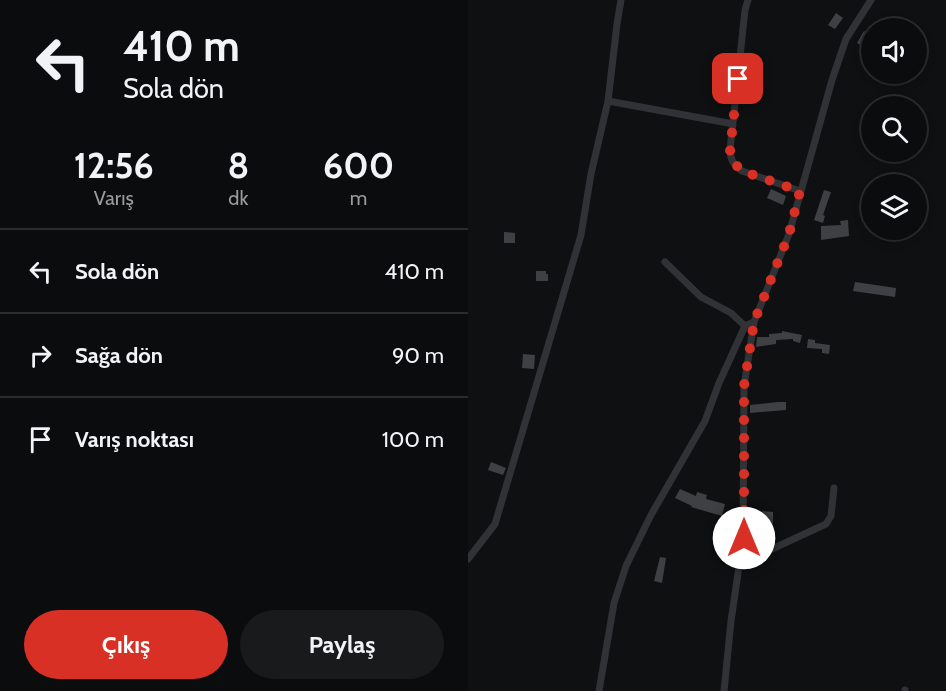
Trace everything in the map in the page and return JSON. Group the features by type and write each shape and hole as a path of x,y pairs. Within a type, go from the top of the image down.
{"street":[{"path":"748,0 745,10 730,154 736,167 742,171 800,191"},
{"path":"724,691 731,621 744,538 744,386 754,322 789,234 832,80 846,39 871,0"},
{"path":"468,559 495,524 506,494 581,235 591,174 608,101 618,1"},
{"path":"608,101 733,125"},
{"path":"665,262 701,297 731,313 745,326"},
{"path":"599,691 614,603 626,566 651,515 705,421 719,383 745,326 754,322"},
{"path":"740,563 826,524 831,516 834,488"}],"building":[{"path":"836,13 843,18 835,29 828,25"},
{"path":"771,189 786,196 783,205 767,198"},
{"path":"824,190 831,192 823,215 825,216 823,223 814,220"},
{"path":"848,220 849,236 821,240 821,226 841,225 840,221"},
{"path":"504,232 515,233 515,243 504,243"},
{"path":"536,271 546,271 548,281 536,281"},
{"path":"855,282 896,288 895,297 853,291"},
{"path":"782,331 802,335 800,343 793,339 776,340 776,344 756,347 757,337 769,337 769,334 782,333"},
{"path":"808,339 815,340 815,343 830,345 829,354 822,353 822,349 807,348"},
{"path":"523,354 535,355 534,369 522,368"},
{"path":"786,402 786,410 750,413 750,405"},
{"path":"491,462 506,468 503,475 488,470"},
{"path":"680,489 696,496 697,492 707,495 706,499 725,504 722,516 691,507 675,498"},
{"path":"762,511 773,512 773,524 762,524"},
{"path":"732,522 736,522 735,553 727,552 728,542 724,542 724,537 730,537"},
{"path":"660,557 666,558 662,583 654,581"}],"route":[{"path":"738,79 730,150 732,161 742,171 800,191 789,234 754,322 744,386 744,538"}]}
